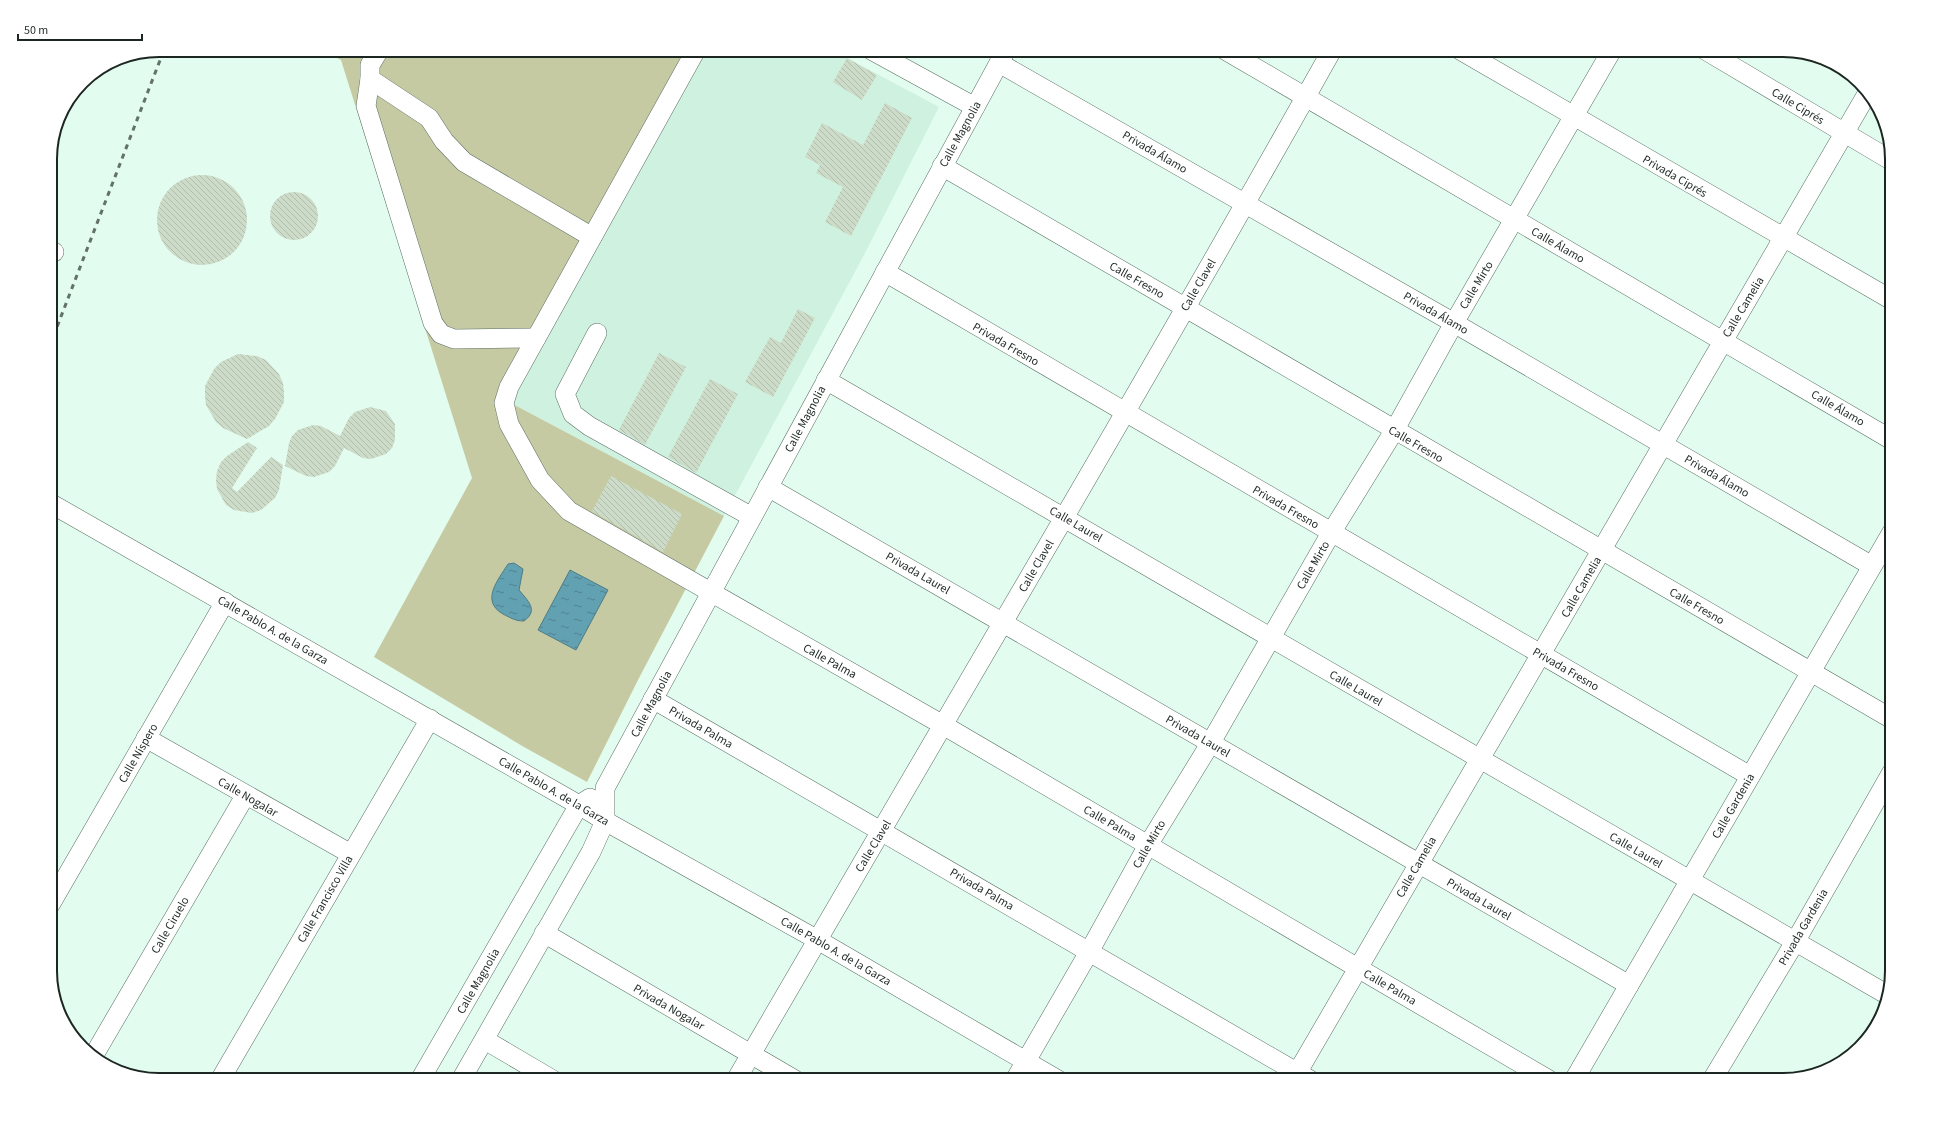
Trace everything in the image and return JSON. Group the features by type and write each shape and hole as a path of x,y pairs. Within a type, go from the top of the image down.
{"street":[{"path":"375,57 370,66 370,79 366,106 432,323 441,334 454,339 536,338"},
{"name":"Calle Palma","path":"692,57 509,387 504,403 509,424 540,480 569,511 943,725 1537,1073"},
{"path":"885,57 975,107"},
{"name":"Calle Magnolia","path":"466,1073 591,852 605,821 605,788 1001,57"},
{"name":"Privada Álamo","path":"1004,57 1245,203 1872,566"},
{"name":"Calle Álamo","path":"1237,57 1885,436"},
{"name":"Calle Clavel","path":"740,1073 816,940 882,831 1065,517 1328,57"},
{"name":"Privada Ciprés","path":"1472,57 1784,239 1885,296"},
{"name":"Calle Mirto","path":"1019,1073 1089,952 1148,845 1210,744 1331,533 1394,431 1454,323 1608,57"},
{"name":"Calle Ciprés","path":"1717,57 1885,156"},
{"path":"370,79 429,118 444,141 464,162 592,237"},
{"name":"Calle Camelia","path":"1303,1073 1358,968 1865,98"},
{"name":"Calle Fresno","path":"942,166 1394,431 1885,715"},
{"name":"Privada Fresno","path":"885,272 1124,413 1750,776"},
{"path":"597,333 565,394 573,414 588,426 752,517"},
{"name":"Calle Laurel","path":"826,380 1065,517 1271,639 1883,992"},
{"name":"Privada Laurel","path":"768,488 1003,622 1210,744 1629,985"},
{"name":"Calle Pablo A. de la Garza","path":"57,507 430,719 605,821 816,940 1046,1073"},
{"name":"Calle Gardenia","path":"1578,1073 1885,544"},
{"name":"Calle Níspero","path":"57,893 225,602"},
{"name":"Privada Palma","path":"653,699 1089,952 1292,1073"},
{"name":"Calle Francisco Villa","path":"224,1073 430,719"},
{"name":"Calle Nogalar","path":"146,738 245,796 351,854"},
{"name":"Privada Gardenia","path":"1716,1073 1885,784"},
{"name":"Calle Magnolia","path":"424,1073 579,805 605,788"},
{"name":"Calle Ciruelo","path":"96,1051 245,796"},
{"name":"Privada Nogalar","path":"544,933 783,1073"},
{"path":"485,1040 541,1073"}],"shaded area":[{"path":"335,57 696,57 507,401 724,516 639,678 587,782 524,747 374,657 472,478 341,60"},
{"path":"696,57 845,57 939,107 864,255 724,516 507,401"}],"water":[{"path":"514,563 523,569 519,590 528,602 531,609 531,613 524,621 516,620 503,614 496,609 493,603 493,590 496,583 508,564"},
{"path":"570,570 608,590 576,650 538,630"}],"building":[{"path":"847,58 877,75 862,100 833,82"},
{"path":"885,103 912,118 851,236 825,222 843,187 816,173 820,165 805,157 822,123 863,145"},
{"path":"202,175 219,178 234,188 244,203 247,220 244,237 234,252 219,262 202,265 185,262 170,252 160,237 157,220 160,203 170,188 185,178"},
{"path":"294,192 303,194 311,199 316,207 318,216 316,225 311,233 303,238 294,240 285,238 277,233 272,225 270,216 272,207 277,199 285,194"},
{"path":"798,309 815,318 773,397 745,382 770,337 781,343"},
{"path":"659,353 686,367 645,445 619,430"},
{"path":"238,354 257,356 266,360 279,374 283,383 284,392 284,402 275,419 269,426 247,439 223,428 216,422 206,405 205,396 205,386 214,369 221,362"},
{"path":"710,379 738,394 696,473 668,457"},
{"path":"370,407 386,411 395,424 395,440 392,448 386,454 371,459 363,458 344,448 335,466 329,472 314,477 306,476 285,466 289,443 292,436 298,430 313,425 321,426 340,436 349,418 355,412"},
{"path":"248,442 257,448 232,488 237,492 271,457 283,465 279,490 275,498 261,510 252,513 234,510 226,505 217,489 216,480 217,471 221,462 227,456"},
{"path":"611,476 682,514 663,552 592,511"}],"railway":[{"path":"57,327 161,57"}]}
